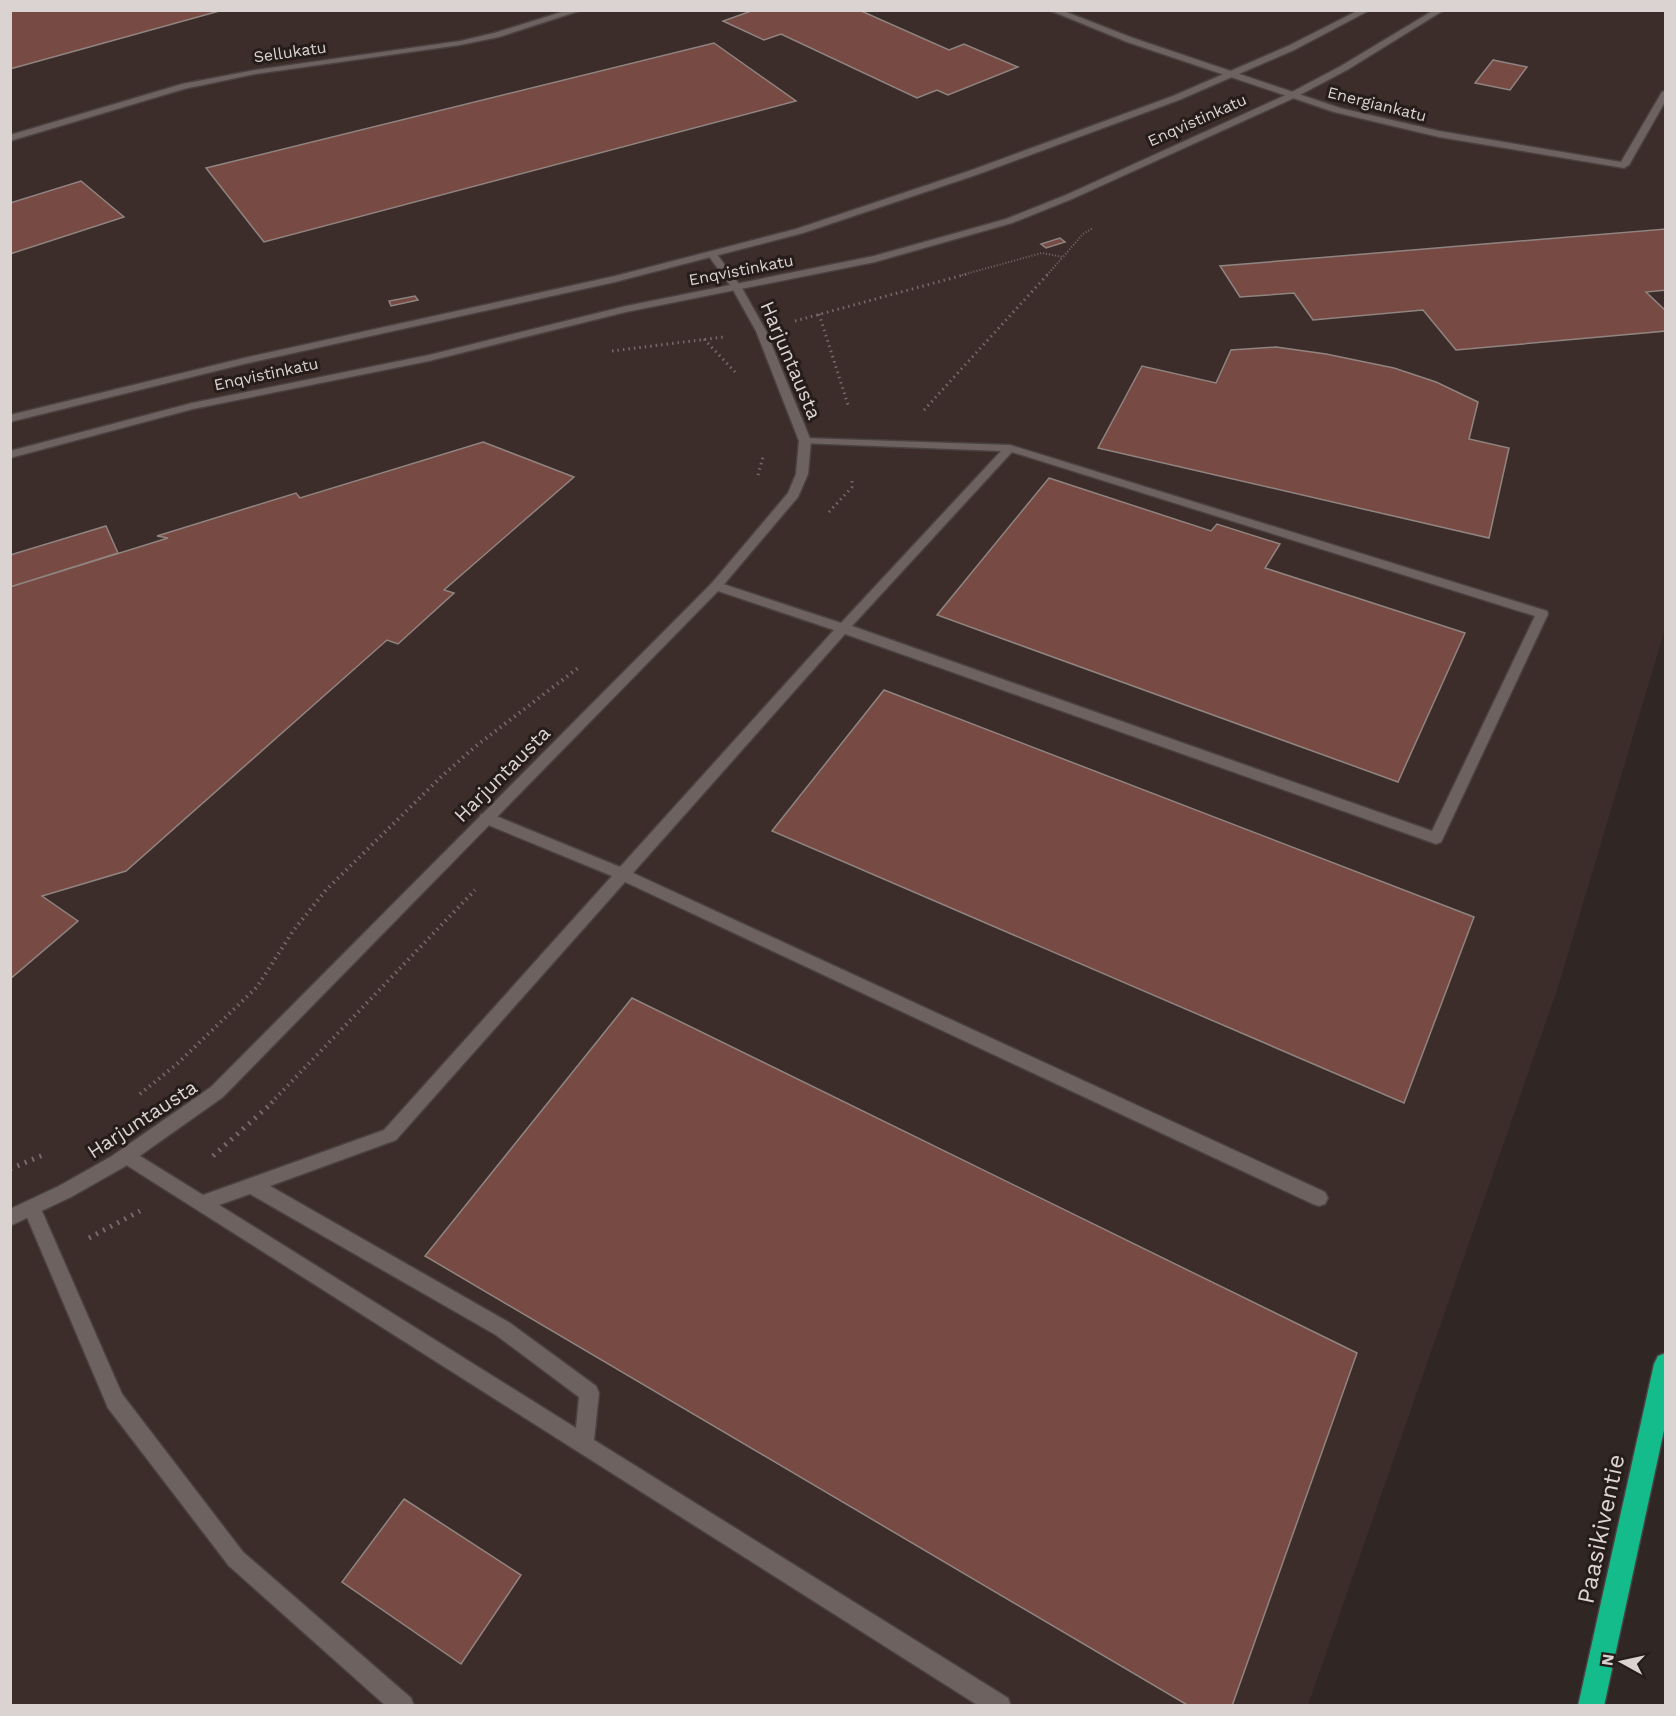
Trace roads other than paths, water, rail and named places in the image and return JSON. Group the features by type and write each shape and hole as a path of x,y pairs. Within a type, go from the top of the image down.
{"highway":[{"name":"Paasikiventie","path":"1591,1706 1665,1364"}],"main road":[{"name":"Sellukatu","path":"10,138 182,87 255,72 460,43 496,35 578,10"},
{"name":"Energiankatu","path":"1053,10 1130,40 1337,110 1439,134 1624,165 1665,92"},
{"name":"Enqvistinkatu","path":"10,419 168,378 325,342 412,325 713,255 933,187 1178,99 1322,35 1366,10"},
{"name":"Enqvistinkatu","path":"10,455 192,406 429,358 626,309 875,260 1009,221 1069,197 1291,96 1344,68 1440,10"},
{"name":"Harjuntausta","path":"10,1218 126,1156 175,1125 217,1092 716,586 794,494 802,474 805,441 761,331 737,288 713,255"},
{"path":"716,586 843,628 1436,838 1542,614 1010,448 805,441"},
{"path":"202,1203 390,1135 843,628 1010,448"},
{"path":"486,818 622,874 1319,1198"},
{"path":"126,1156 1000,1706"},
{"path":"251,1185 503,1329 589,1393 584,1444"},
{"path":"32,1208 115,1401 236,1559 403,1706"}]}
